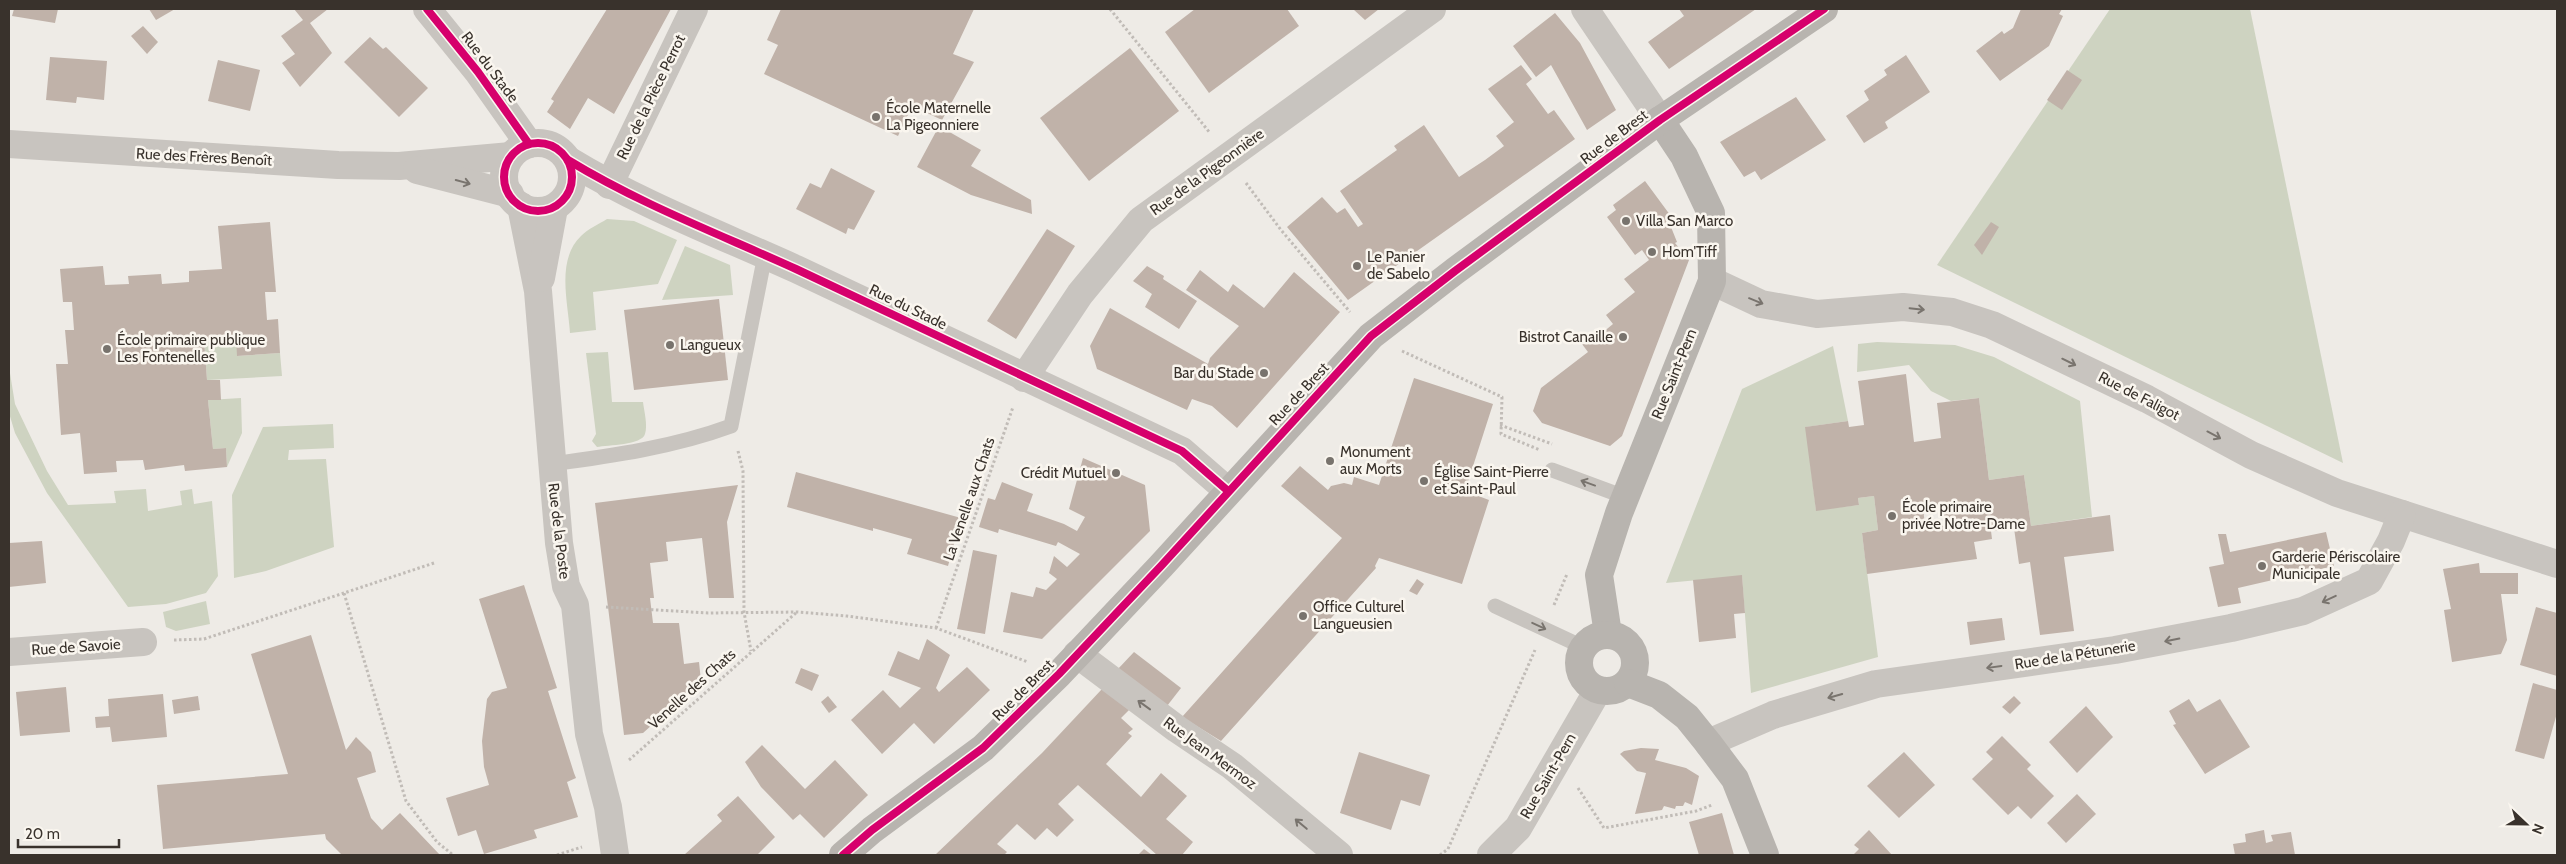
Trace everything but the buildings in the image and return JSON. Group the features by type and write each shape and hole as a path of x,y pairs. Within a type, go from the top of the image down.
{"main road":[{"name":"Rue de Brest","path":"843,855 872,830 983,748 1059,674 1371,336 1463,265 1660,120 1824,9"},
{"name":"Rue Saint-Pern","path":"1608,634 1599,575 1625,497 1712,281 1711,213 1684,156 1660,120"},
{"path":"1608,634 1625,640 1631,648 1635,667 1628,683 1612,691 1598,690 1586,682 1580,674 1579,657 1583,647 1596,636 1608,634"},
{"path":"1628,683 1659,695 1688,717 1735,778 1765,855"}],"street":[{"name":"Rue du Stade","path":"427,9 478,72 520,150"},
{"name":"Rue de la Pièce Perrot","path":"609,185 694,9"},
{"name":"Rue de la Pigeonnière","path":"1024,378 1080,294 1141,220 1432,9"},
{"path":"1585,9 1660,120"},
{"path":"561,200 572,182 572,170 568,160 561,151 552,145 541,142 520,150 506,166 504,178 515,200 542,212 561,200 609,185"},
{"name":"Rue des Frères Benoît","path":"9,144 338,165 399,166 520,150"},
{"name":"Rue du Stade","path":"568,160 609,185 765,255 1182,451 1228,491"},
{"name":"Rue des Frères Benoît","path":"399,166 515,200"},
{"name":"Rue de la Poste","path":"515,200 538,292 551,464 564,578 575,605 589,734 602,784 615,855"},
{"name":"Rue de la Poste","path":"538,292 561,200"},
{"name":"Rue de Faligot","path":"1712,281 1761,304 1817,314 1903,307 1952,312 1992,325 2146,399 2251,455 2337,493 2557,564"},
{"name":"Rue de la Pétunerie","path":"1708,743 1773,714 1876,684 2123,648 2230,628 2303,611 2369,581 2391,541 2402,514"},
{"name":"Rue de Savoie","path":"9,652 143,642"},
{"name":"Rue Jean Mermoz","path":"1077,654 1177,729 1232,766 1339,855"},
{"name":"Rue Saint-Pern","path":"1491,855 1518,828 1598,690"}],"lane":[{"path":"551,464 600,458 698,438 731,426 765,255"},
{"path":"1552,470 1625,497"},
{"path":"1495,606 1583,647"}],"path":[{"path":"1371,336 1502,397 1501,434 1547,453"},
{"path":"731,426 743,471 744,612 751,652"},
{"path":"143,642 204,638 344,594 434,563"},
{"path":"1440,855 1448,849 1570,567"},
{"path":"344,594 406,802 437,842 453,855"},
{"path":"575,605 708,613 798,612 936,628 1059,674"},
{"path":"1558,758 1604,828 1696,811 1741,794"}],"green space":[{"path":"2110,9 2250,9 2343,463 1937,265"},
{"path":"607,219 634,221 677,240 658,284 593,292 596,330 570,333 565,282 568,257 573,246 581,236"},
{"path":"685,246 730,265 733,295 662,300"},
{"path":"236,337 238,356 280,353 282,376 207,380 204,339"},
{"path":"1877,342 1955,345 1994,357 2080,401 2092,517 2031,526 2024,475 1989,480 1979,398 1951,401 1931,391 1909,365 1857,372 1858,344"},
{"path":"1833,346 1848,421 1806,427 1816,510 1859,505 1858,498 1874,496 1878,530 1862,533 1878,657 1751,693 1742,576 1666,583 1742,389"},
{"path":"608,352 612,402 643,402 646,430 643,438 638,440 624,444 597,447 592,441 596,434 586,353"},
{"path":"9,367 15,404 47,471 68,505 116,503 114,491 146,489 148,511 182,505 180,491 192,489 194,504 212,501 218,576 206,593 166,604 128,607 47,493 15,433 9,413"},
{"path":"241,398 242,433 227,467 226,448 213,449 208,400"},
{"path":"333,424 334,448 289,450 288,460 326,459 334,547 266,571 234,578 232,495 263,427"},
{"path":"206,601 210,624 176,631 166,627 163,612"}],"cycle path":[{"path":"427,9 478,72 529,144"},
{"path":"843,855 872,830 983,748 1059,674 1161,566 1371,336 1455,271 1660,120 1824,9"},
{"path":"538,143 551,146 562,153 569,164 572,177 569,190 562,201 551,208 538,211 525,208 514,201 507,190 504,177 507,164 514,153 525,146 538,143"},
{"path":"568,160 651,205 796,269 1182,451 1228,491"}],"place":[{"name":"École Maternelle La Pigeonniere","path":"876,117"},
{"name":"Villa San Marco","path":"1626,221"},
{"name":"Hom'Tiff","path":"1652,252"},
{"name":"Le Panier de Sabelo","path":"1357,266"},
{"name":"Bistrot Canaille","path":"1623,337"},
{"name":"Langueux","path":"670,345"},
{"name":"École primaire publique Les Fontenelles","path":"107,349"},
{"name":"Bar du Stade","path":"1264,373"},
{"name":"Monument aux Morts","path":"1330,461"},
{"name":"Crédit Mutuel","path":"1116,473"},
{"name":"Église Saint-Pierre et Saint-Paul","path":"1424,481"},
{"name":"École primaire privée Notre-Dame","path":"1892,516"},
{"name":"Garderie Périscolaire Municipale","path":"2262,566"},
{"name":"Office Culturel Langueusien","path":"1303,616"}]}
